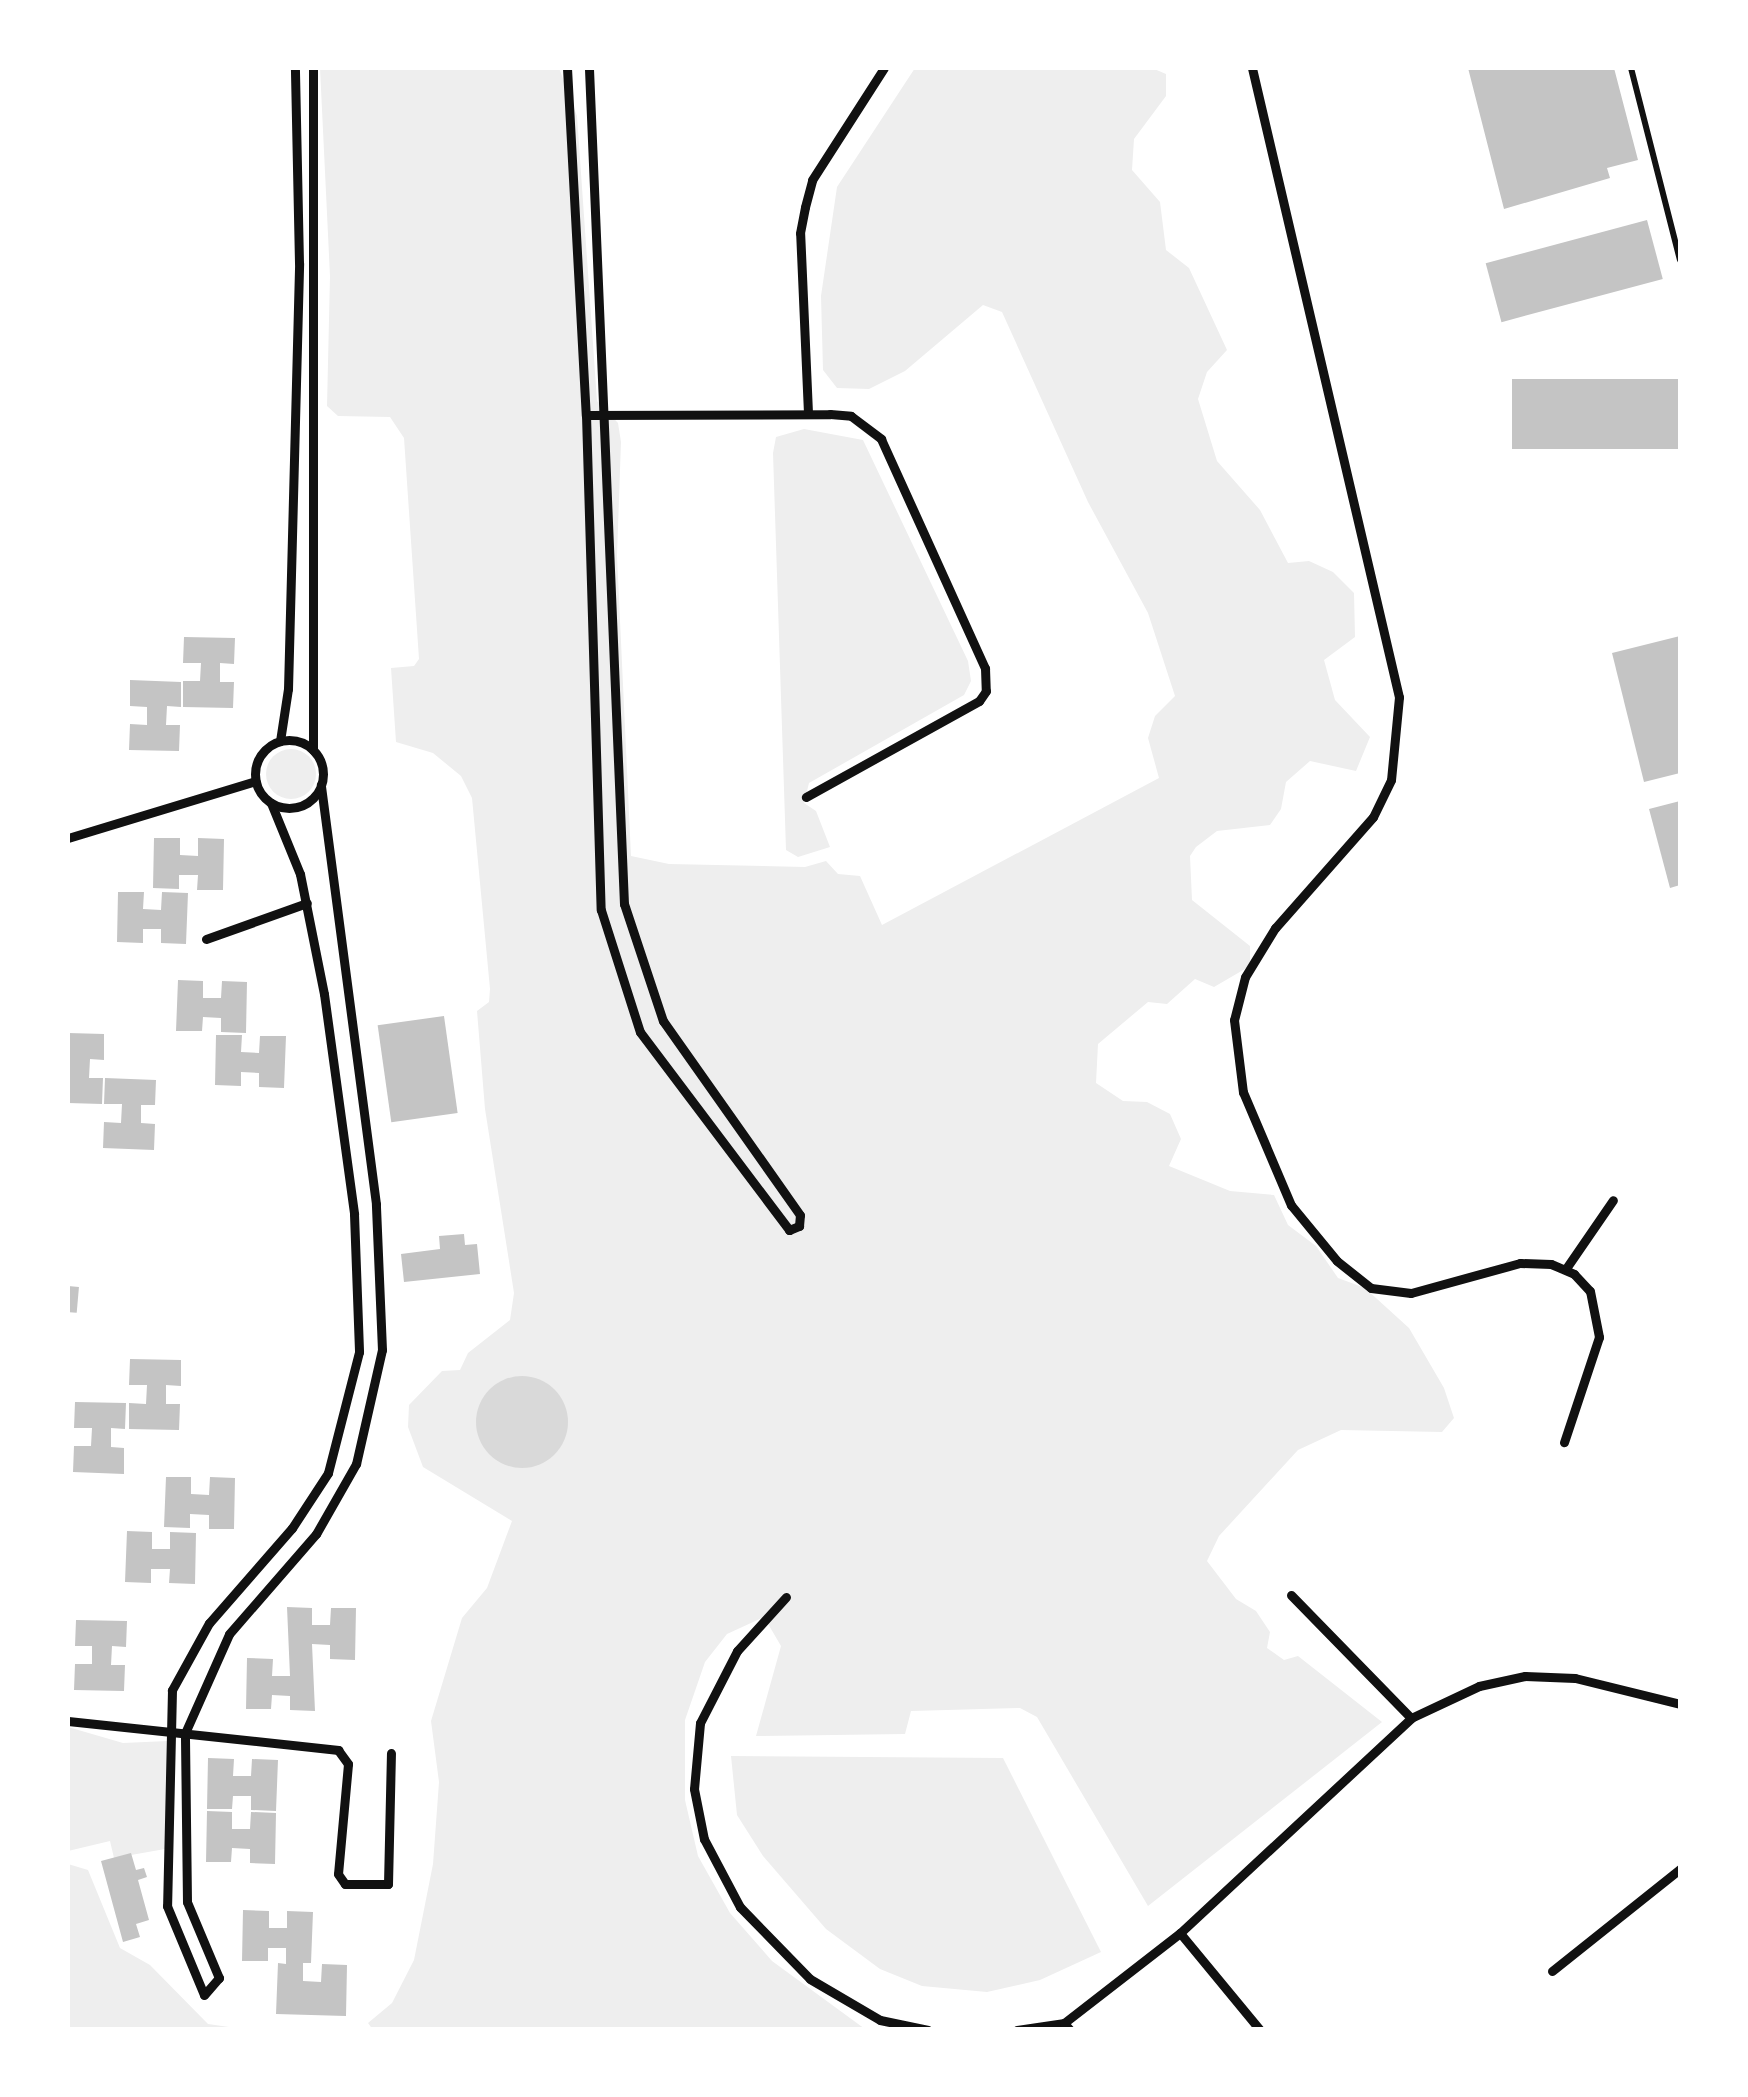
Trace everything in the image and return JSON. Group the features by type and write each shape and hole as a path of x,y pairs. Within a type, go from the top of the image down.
{"street":[{"path":"280,742 288,689 299,264 294,68"},
{"path":"313,68 313,750 321,785 376,1204 382,1350 356,1464 316,1534 228,1634 185,1733 187,1902 219,1978 204,1994 167,1906 168,1732 172,1690 210,1623 313,1500 336,1457 351,1403 361,1282 337,1078 307,904 272,804 256,781 262,753 280,742 313,750"},
{"path":"567,68 586,415 601,910 640,1032 785,1230 795,1229 800,1215 663,1021 644,978 624,904 607,414 589,68"},
{"path":"808,413 800,234 805,207 812,180 884,68"},
{"path":"1252,68 1399,698 1391,780 1373,817 1275,928 1245,977 1234,1020 1243,1092 1291,1205 1336,1261 1371,1288 1411,1293 1520,1263 1567,1268 1590,1291 1600,1337 1564,1442"},
{"path":"1631,68 1680,260"},
{"path":"570,136 592,134"},
{"path":"586,415 851,416 881,439 987,680 979,701 806,797"},
{"path":"68,838 256,781"},
{"path":"272,804 300,806 321,785"},
{"path":"597,796 620,796"},
{"path":"206,938 307,904"},
{"path":"1567,1268 1613,1200"},
{"path":"1291,1595 1411,1718"},
{"path":"786,1597 737,1650 700,1723 694,1789 704,1838 740,1907 810,1979 880,2020 928,2030"},
{"path":"1017,2030 1067,2026 1180,1933 1411,1718 1479,1686 1525,1676 1574,1678 1680,1704"},
{"path":"68,1721 322,1748 345,1756 338,1874 345,1884 388,1884 391,1753"},
{"path":"1552,1971 1680,1869"},
{"path":"1180,1933 1260,2030"}],"shaded area":[{"path":"320,68 559,68 577,116 597,401 618,423 621,442 617,556 631,856 669,864 805,867 826,861 838,874 860,876 882,925 1159,778 1148,738 1155,716 1175,696 1148,613 1088,502 1002,312 983,305 905,371 869,389 837,388 823,370 821,296 837,187 915,68 1152,68 1166,74 1166,96 1134,139 1132,170 1160,202 1166,250 1189,268 1227,350 1207,372 1198,399 1217,461 1260,510 1288,563 1309,561 1333,572 1354,593 1355,637 1324,660 1335,700 1370,737 1356,771 1310,761 1286,782 1281,809 1270,825 1217,831 1196,847 1190,856 1192,900 1250,946 1250,966 1214,987 1195,979 1167,1004 1148,1002 1098,1044 1096,1083 1123,1101 1147,1102 1170,1114 1181,1139 1169,1166 1230,1191 1274,1195 1288,1225 1316,1246 1338,1278 1365,1288 1409,1328 1444,1388 1454,1418 1442,1432 1341,1430 1298,1450 1219,1536 1207,1561 1236,1599 1256,1611 1270,1632 1267,1648 1284,1660 1298,1656 1382,1722 1148,1906 1037,1717 1020,1708 911,1711 905,1734 756,1736 781,1646 764,1617 727,1634 705,1662 685,1720 685,1800 698,1856 730,1913 772,1961 865,2029 373,2030 368,2023 392,2003 414,1960 433,1864 439,1782 431,1721 462,1618 487,1588 512,1521 423,1467 408,1427 409,1405 442,1371 460,1370 468,1353 510,1320 514,1293 485,1109 477,1011 489,1002 490,989 472,798 461,776 433,753 396,742 391,668 414,666 419,659 404,438 390,417 338,416 327,406 330,276"},
{"path":"804,429 863,440 968,661 971,681 964,695 809,783 804,803 816,811 830,847 798,857 786,850 773,453 776,437"},
{"path":"291,749 308,757 316,774 308,791 291,799 274,791 266,774 274,757"},
{"path":"522,1376 540,1380 554,1390 564,1404 568,1422 564,1440 554,1454 540,1464 522,1468 504,1464 490,1454 480,1440 476,1422 480,1404 490,1390 504,1380"},
{"path":"68,1727 123,1743 168,1741 165,1849 114,1858 110,1841 68,1851"},
{"path":"731,1756 1003,1758 1101,1952 1040,1980 987,1992 922,1986 880,1969 826,1929 763,1856 737,1815"},
{"path":"68,1864 88,1870 120,1948 150,1965 208,2024 243,2029 68,2029"}],"building":[{"path":"1468,68 1614,68 1638,160 1607,168 1610,178 1504,209"},
{"path":"1647,220 1663,279 1501,322 1486,263"},
{"path":"1512,379 1680,379 1680,449 1512,449"},
{"path":"1680,636 1680,773 1644,782 1612,653"},
{"path":"184,637 235,638 234,664 220,663 220,682 234,682 233,708 183,707 183,681 200,681 201,663 183,663"},
{"path":"130,680 181,682 181,707 167,706 166,725 180,725 179,751 129,750 130,724 147,725 147,707 130,706"},
{"path":"1680,801 1680,885 1670,888 1649,809"},
{"path":"154,838 180,838 180,855 198,856 198,838 224,839 223,890 197,890 198,875 179,875 179,889 153,888"},
{"path":"118,892 144,892 143,909 161,910 162,892 188,893 186,944 161,943 161,929 143,929 143,943 117,942"},
{"path":"178,980 203,981 203,998 221,998 222,981 247,982 246,1033 221,1032 221,1018 203,1017 202,1031 176,1031"},
{"path":"444,1016 458,1113 391,1122 378,1025"},
{"path":"68,1033 104,1034 104,1060 90,1059 89,1078 103,1078 102,1104 68,1103"},
{"path":"216,1035 242,1035 241,1052 259,1053 260,1036 286,1036 284,1088 259,1087 259,1073 241,1072 241,1086 215,1085"},
{"path":"105,1078 156,1080 155,1105 141,1105 141,1123 155,1124 154,1150 103,1148 104,1122 121,1123 122,1104 104,1104"},
{"path":"464,1234 465,1245 477,1244 480,1274 404,1282 401,1254 440,1249 439,1236"},
{"path":"68,1286 79,1287 77,1313 68,1312"},
{"path":"130,1359 181,1360 181,1386 166,1385 166,1404 180,1404 179,1430 129,1429 129,1403 146,1404 147,1385 129,1385"},
{"path":"75,1402 126,1403 125,1429 111,1428 111,1447 124,1448 124,1474 73,1472 74,1446 91,1446 92,1428 74,1428"},
{"path":"166,1477 191,1477 191,1494 209,1495 210,1477 235,1478 234,1529 209,1529 209,1515 190,1514 190,1528 164,1527"},
{"path":"127,1531 152,1532 152,1549 170,1549 170,1532 196,1533 195,1584 169,1583 170,1569 151,1569 151,1583 125,1582"},
{"path":"287,1607 312,1608 312,1625 330,1625 331,1608 356,1608 355,1660 330,1659 330,1645 312,1644 315,1711 290,1710 290,1696 272,1695 271,1709 246,1709 247,1658 273,1659 272,1676 290,1676"},
{"path":"76,1620 127,1621 126,1647 112,1646 111,1665 125,1665 124,1691 74,1690 75,1664 92,1664 92,1646 75,1646"},
{"path":"208,1758 234,1759 233,1776 251,1776 252,1759 278,1760 276,1811 251,1810 251,1796 233,1796 232,1809 207,1809"},
{"path":"207,1811 232,1812 232,1829 250,1829 251,1812 276,1813 275,1864 250,1863 250,1849 232,1848 231,1862 206,1862"},
{"path":"131,1853 136,1870 144,1868 147,1877 138,1880 149,1920 136,1924 140,1937 123,1942 101,1861"},
{"path":"243,1910 269,1911 269,1928 287,1928 287,1911 313,1912 311,1963 303,1963 303,1981 321,1982 322,1964 347,1965 346,2016 276,2014 278,1963 286,1964 286,1948 268,1948 268,1961 242,1961"}]}
